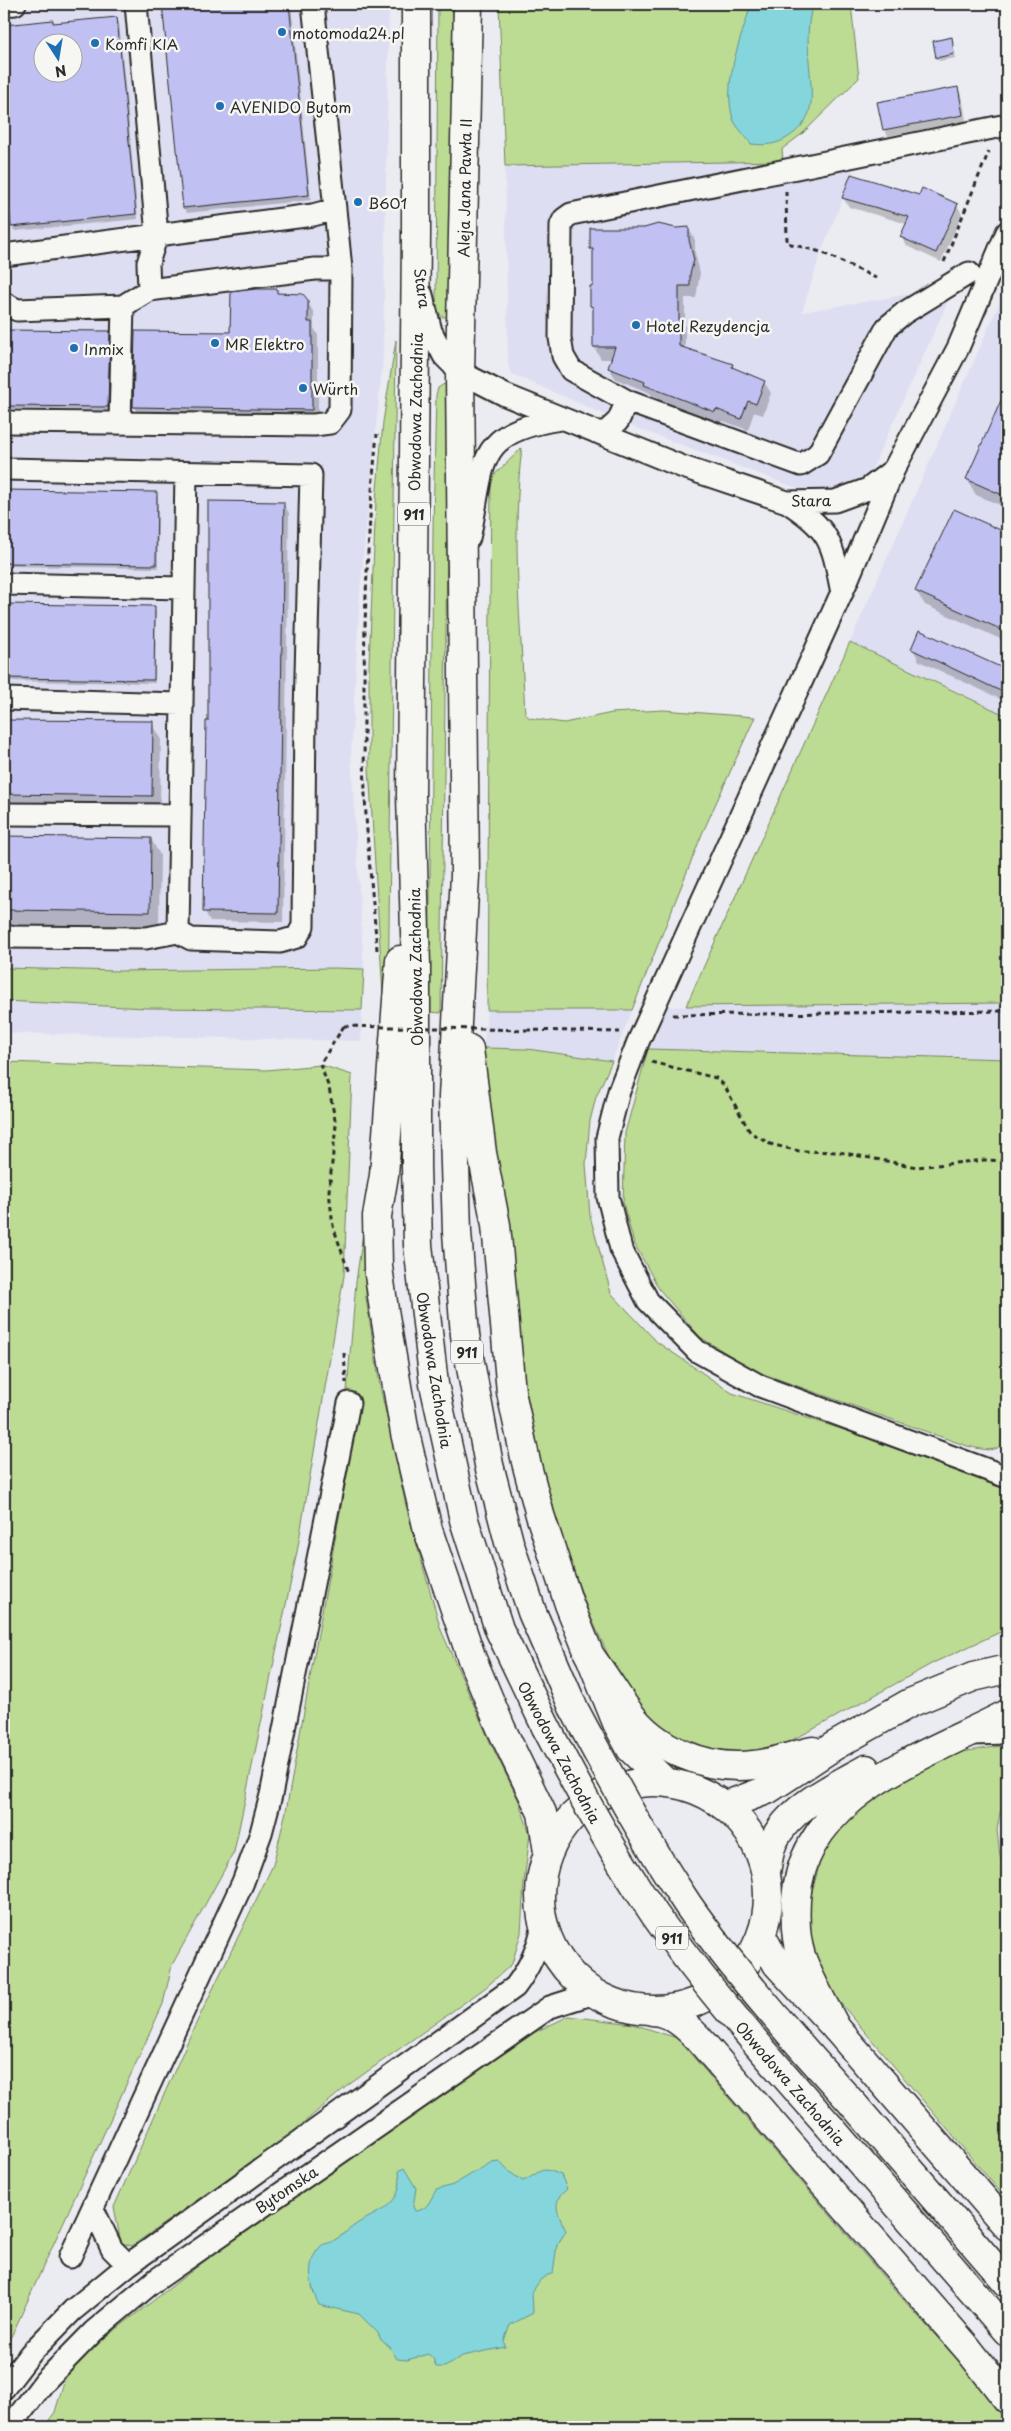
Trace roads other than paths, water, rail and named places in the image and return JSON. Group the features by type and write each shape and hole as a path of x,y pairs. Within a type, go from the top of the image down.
{"main road":[{"name":"911","path":"416,4 416,233"},
{"name":"Aleja Jana Pawła II","path":"460,372 468,4"},
{"name":"Obwodowa Zachodnia","path":"416,233 411,796 416,965 418,1245 429,1354 444,1437 475,1557 500,1629 546,1728 607,1840 656,1915 727,2008 1007,2331"},
{"name":"911","path":"460,372 465,875 454,1097 457,1232 465,1335 477,1408 509,1542 532,1612 573,1707 622,1801 689,1906 750,1985 1007,2282"},
{"path":"411,796 390,1105 384,1175 377,1216 378,1267 404,1433 428,1530 472,1659 501,1728 542,1813 548,1852"},
{"path":"461,980 482,1154 496,1225 511,1392 540,1515 569,1604 624,1738 644,1763 665,1782"},
{"path":"588,1653 627,1711 642,1726 667,1746 699,1761 727,1766 755,1765 834,1746"},
{"path":"724,1806 767,1790 834,1746 917,1700 973,1677 1007,1669"},
{"path":"836,2028 801,1955 796,1933 796,1892 800,1872 808,1852 830,1816 853,1797 897,1768 969,1734 1007,1713"},
{"path":"646,2010 673,2008 707,1997 725,1986 740,1971 752,1954 761,1935 768,1904 766,1872 772,1844 779,1830 801,1809 892,1754 941,1730 1007,1713"},
{"path":"766,1872 757,1847 743,1824 724,1806 706,1794 686,1786 665,1782 641,1782 617,1788 595,1798 576,1812 560,1831 548,1852 540,1888 543,1926 551,1946 562,1964 576,1980 594,1993 618,2005 659,2011 675,2019 698,2038 968,2349 1007,2399"},
{"path":"761,1935 777,1964 836,2028 1007,2226"}],"street":[{"path":"4,5 15,4"},
{"path":"136,4 156,235 148,263 149,290"},
{"path":"4,422 314,426 330,422 340,410 341,269 313,4"},
{"path":"978,277 904,313 887,327 818,454 800,465 628,401 571,370 563,356 560,328 562,225 564,218 571,214 1003,126"},
{"path":"4,255 313,214 335,209"},
{"name":"Stara","path":"416,233 422,299 432,331 444,356 460,372 562,418 683,467 787,502 835,501 868,489 894,469 958,348 978,277 1007,232"},
{"path":"4,303 17,310 123,306 149,290 315,269 341,269"},
{"path":"120,422 123,306"},
{"path":"596,432 606,432 618,421 628,401"},
{"path":"462,570 484,460 495,443 510,432 534,423 562,418"},
{"path":"4,469 312,475 305,714 303,926 297,937 280,942 191,939 178,932 146,938 4,937"},
{"path":"894,469 842,593 647,1024 619,1091 607,1138 608,1197 621,1249 648,1301 697,1351 760,1386 1007,1477"},
{"path":"178,932 178,815 186,473"},
{"path":"787,502 809,516 828,538 842,593"},
{"path":"4,584 183,588"},
{"path":"4,699 180,704"},
{"path":"4,814 178,815"},
{"path":"70,2257 243,1882 261,1833 271,1795 349,1403"},
{"path":"969,1734 1007,1733"},
{"name":"Bytomska","path":"4,2388 31,2353 73,2310 128,2265 515,1987 528,1970 538,1949 543,1926"},
{"name":"Bytomska","path":"10,2427 45,2381 94,2331 153,2282 550,2007 594,1993"},
{"path":"93,2209 112,2249 128,2265"}],"water":[{"path":"751,4 813,4 808,29 811,90 809,113 801,127 784,140 763,145 751,144 734,122 730,104 731,75 734,60"},
{"path":"499,2161 508,2171 523,2181 544,2170 561,2175 567,2189 557,2204 558,2213 566,2231 557,2245 553,2272 541,2279 532,2292 533,2313 510,2325 504,2341 505,2347 462,2356 445,2367 436,2367 433,2358 428,2354 407,2360 397,2359 390,2347 381,2340 378,2333 359,2314 319,2305 313,2291 310,2275 315,2253 324,2244 336,2239 389,2204 398,2191 400,2182 399,2171 404,2168 416,2188 413,2207 415,2211 426,2207 436,2190 453,2185 492,2162"}],"place":[{"name":"motomoda24.pl","path":"282,32"},
{"name":"Komfi KIA","path":"95,43"},
{"name":"AVENIDO Bytom","path":"220,106"},
{"name":"B601","path":"358,202"},
{"name":"Hotel Rezydencja","path":"636,325"},
{"name":"MR Elektro","path":"215,343"},
{"name":"Inmix","path":"74,348"},
{"name":"Würth","path":"303,388"}]}
